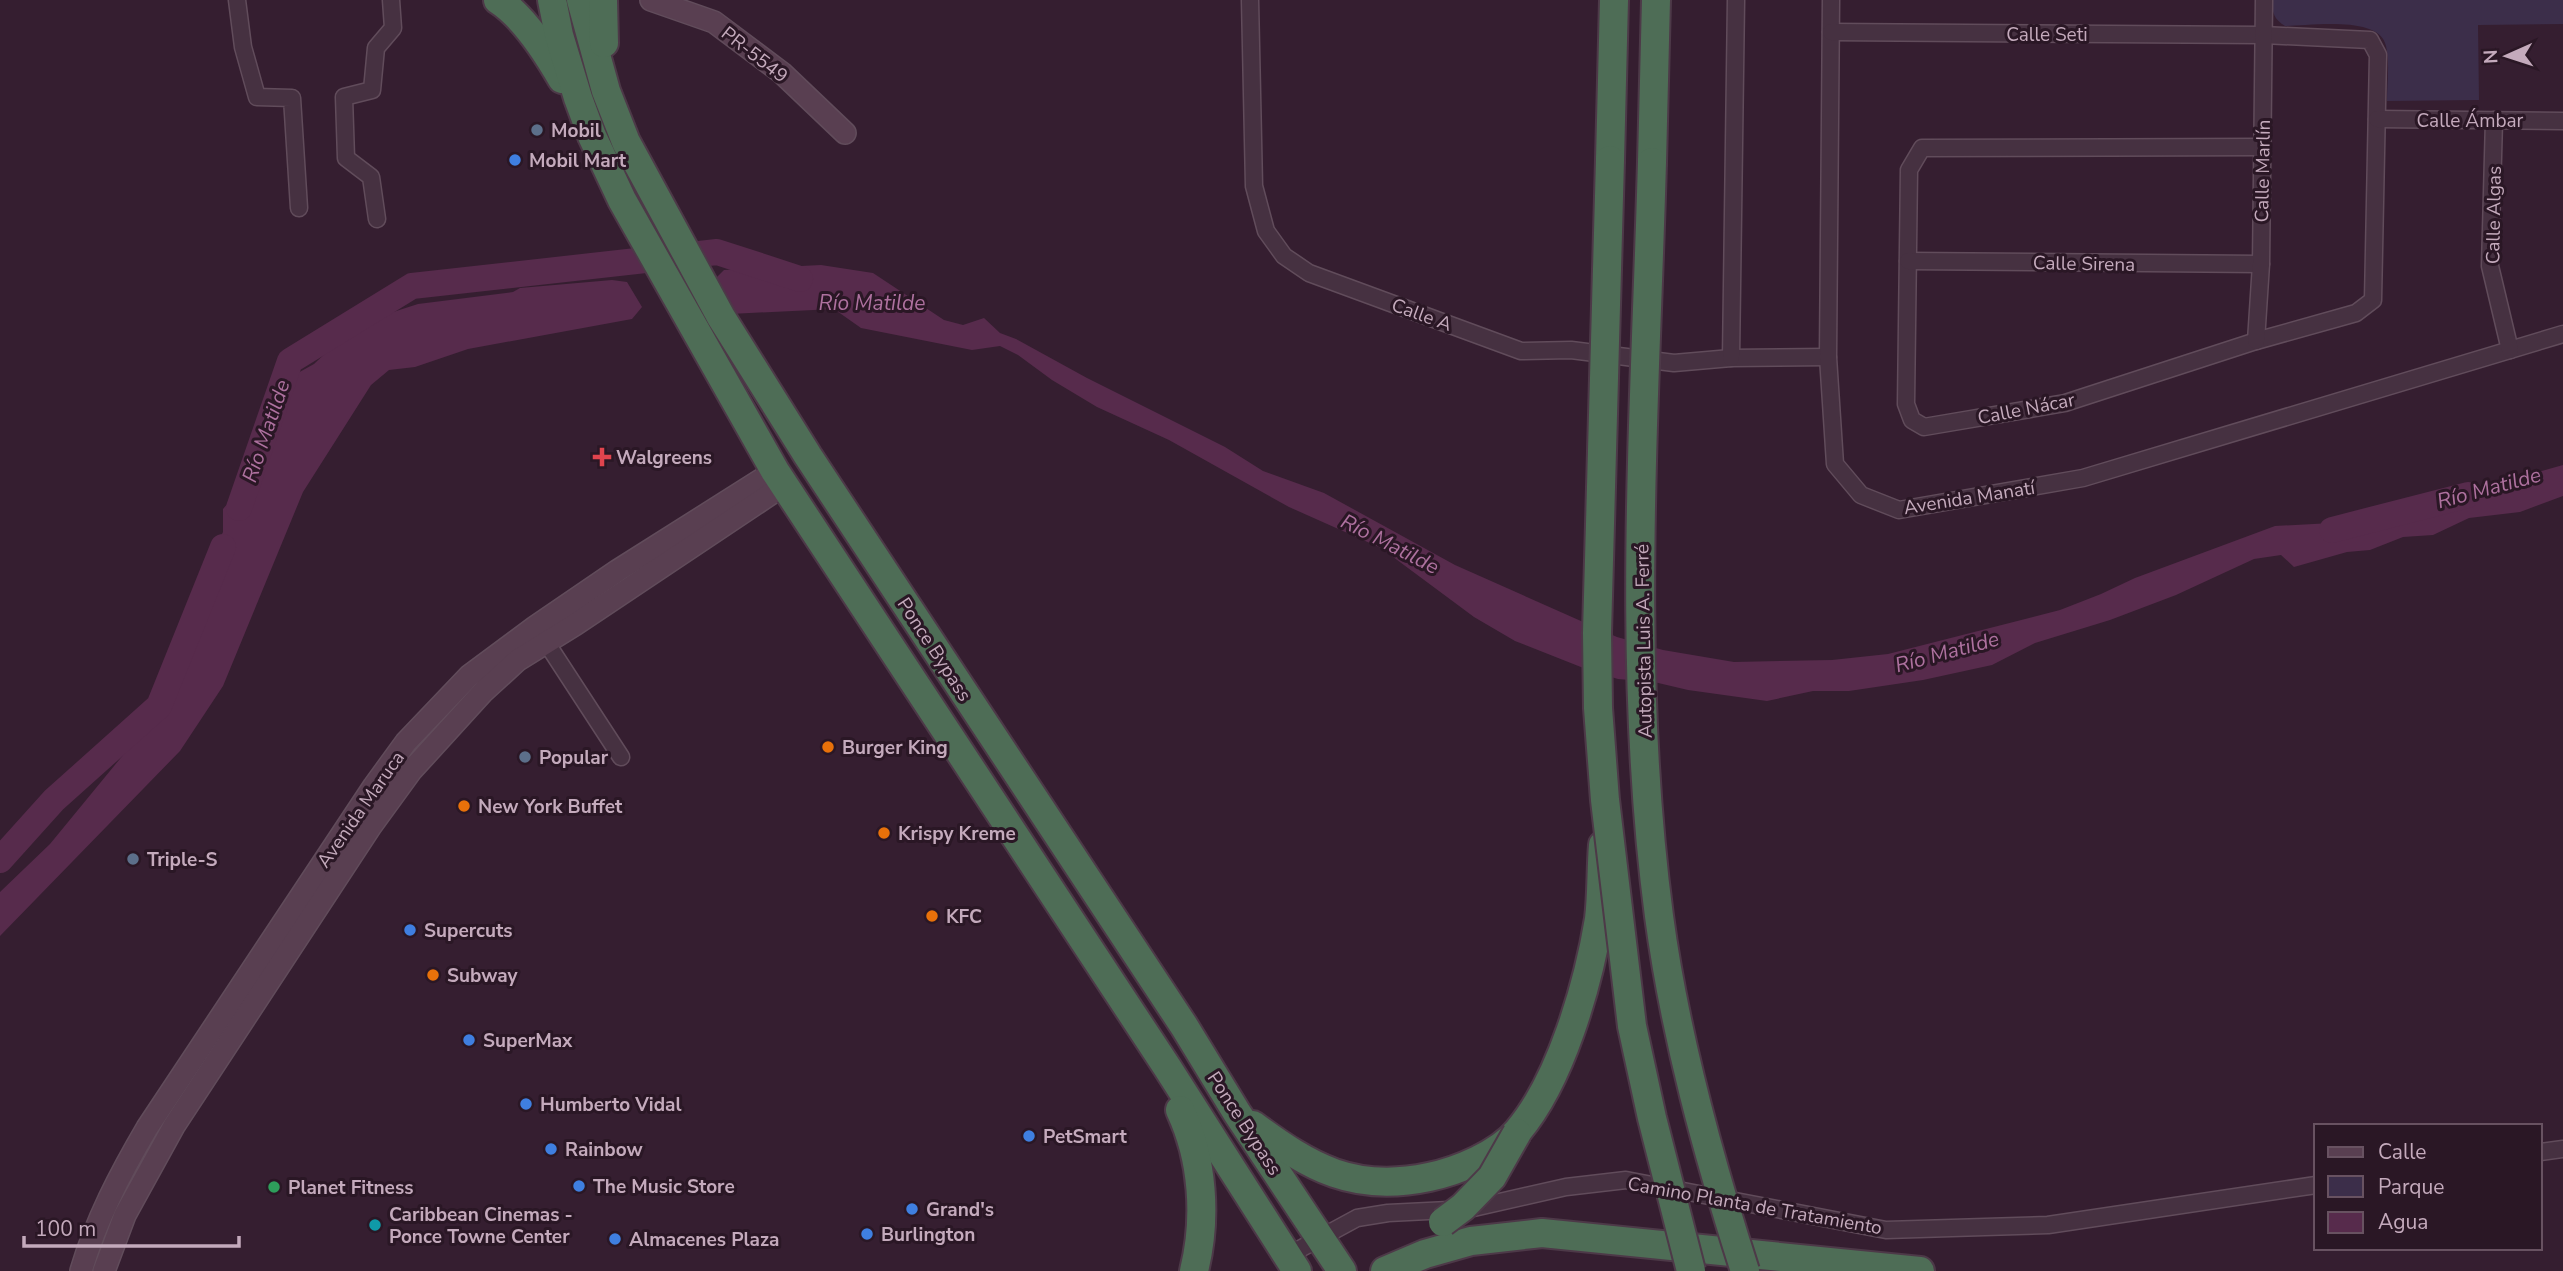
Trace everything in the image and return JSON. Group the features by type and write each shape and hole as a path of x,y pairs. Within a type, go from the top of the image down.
{"highway":[{"path":"498,0 508,6 549,56 585,118"},
{"name":"Ponce Bypass","path":"552,0 567,64 585,118 634,223 780,478 1167,1067 1292,1264"},
{"name":"Ponce Bypass","path":"581,0 606,91 626,142 721,317 808,456 1184,1026 1237,1113 1342,1271"},
{"path":"603,0 606,91"},
{"path":"1614,0 1597,633 1598,708 1605,800 1632,1026 1691,1271"},
{"name":"Autopista Luis A. Ferré","path":"1656,0 1639,585 1649,810 1659,916 1692,1090 1745,1271"},
{"path":"1377,1271 1432,1231 1492,1177 1554,1071 1574,1021 1591,960 1599,916 1605,800"},
{"path":"1167,1067 1173,1094 1188,1128 1198,1165 1201,1205 1194,1271"},
{"path":"1237,1113 1295,1154 1340,1177 1368,1181 1390,1182 1438,1175 1488,1155 1517,1133"},
{"path":"1385,1271 1425,1254 1460,1244 1519,1235 1573,1234 1920,1271"}],"street":[{"path":"237,0 243,47 257,97 292,98 299,208"},
{"path":"377,219 371,177 346,158 344,97 372,90 376,48 393,28 391,0"},
{"name":"PR-5549","path":"651,0 714,22 782,73 845,134"},
{"name":"Calle A","path":"1250,0 1254,186 1266,231 1284,256 1309,273 1521,351 1571,350 1674,363 1731,358 1828,357"},
{"path":"1731,358 1736,0"},
{"name":"Avenida Manatí","path":"1831,0 1828,357 1835,464 1861,495 1899,510 2083,478 2563,334"},
{"name":"Calle Marlín","path":"2256,341 2261,264 2264,0"},
{"name":"Calle Seti","path":"1831,32 2263,35"},
{"name":"Calle Nácar","path":"2262,147 1922,148 1909,170 1906,404 1912,420 1924,427 2065,402 2256,341 2356,313 2373,300 2378,55 2370,40 2263,35"},
{"name":"Calle Ámbar","path":"2377,119 2563,121"},
{"name":"Calle Algas","path":"2494,120 2490,266 2510,350"},
{"name":"Calle Sirena","path":"1908,261 2261,264"},
{"name":"Avenida Maruca","path":"104,1271 125,1215 160,1148 371,827 411,771 483,692 517,660 780,478"},
{"name":"Avenida Maruca","path":"81,1271 119,1175 147,1128 310,880 406,742 470,676 535,627 617,571 780,478"},
{"path":"546,642 621,757"},
{"path":"2542,1152 2563,1149"},
{"name":"Camino Planta de Tratamiento","path":"1292,1264 1320,1238 1357,1218 1388,1213 1468,1209 1566,1187 1626,1180 1886,1230 2048,1225 2314,1185"}],"green space":[{"path":"2272,0 2563,0 2563,24 2478,25 2479,100 2387,101 2388,59 2381,36 2358,26 2342,24 2285,26 2274,15"}],"water":[{"name":"Río Matilde","path":"821,265 873,273 944,320 963,325 984,318 1000,333 1225,447 1263,471 1324,493 1455,565 1617,637 1663,650 1734,662 1832,660 1888,654 2060,610 2135,578 2275,526 2387,520 2479,489 2563,465 2563,496 2520,512 2469,518 2433,535 2403,537 2370,550 2347,552 2294,567 2281,555 2254,559 2176,595 2110,620 2035,643 1992,665 1923,680 1849,691 1813,691 1767,701 1688,690 1654,682 1618,679 1515,641 1474,617 1381,548 1289,507 1169,440 1097,407 1000,346 972,350 861,328 834,309 730,314 716,278 724,270"},
{"path":"612,280 627,282 642,307 632,319 468,349 415,367 389,370 371,385 303,492 223,686 180,751 0,936 0,892 50,844 128,749 147,700 177,671 201,635 209,608 210,559 223,532 223,509 264,461 275,408 296,374 314,364 356,324 418,304 513,292 520,288"}],"waterway":[{"name":"Río Matilde","path":"239,508 290,361 412,286 717,252 800,279"},
{"name":"Río Matilde","path":"2332,530 2468,495"},
{"name":"Río Matilde","path":"0,860 54,800 159,706 223,547"}],"place":[{"name":"Mobil","path":"537,130"},
{"name":"Mobil Mart","path":"515,160"},
{"name":"Walgreens","path":"602,457"},
{"name":"Burger King","path":"828,747"},
{"name":"Popular","path":"525,757"},
{"name":"New York Buffet","path":"464,806"},
{"name":"Krispy Kreme","path":"884,833"},
{"name":"Triple-S","path":"133,859"},
{"name":"KFC","path":"932,916"},
{"name":"Supercuts","path":"410,930"},
{"name":"Subway","path":"433,975"},
{"name":"SuperMax","path":"469,1040"},
{"name":"Humberto Vidal","path":"526,1104"},
{"name":"PetSmart","path":"1029,1136"},
{"name":"Rainbow","path":"551,1149"},
{"name":"The Music Store","path":"579,1186"},
{"name":"Planet Fitness","path":"274,1187"},
{"name":"Grand's","path":"912,1209"},
{"name":"Caribbean Cinemas - Ponce Towne Center","path":"375,1225"},
{"name":"Burlington","path":"867,1234"},
{"name":"Almacenes Plaza","path":"615,1239"}]}
